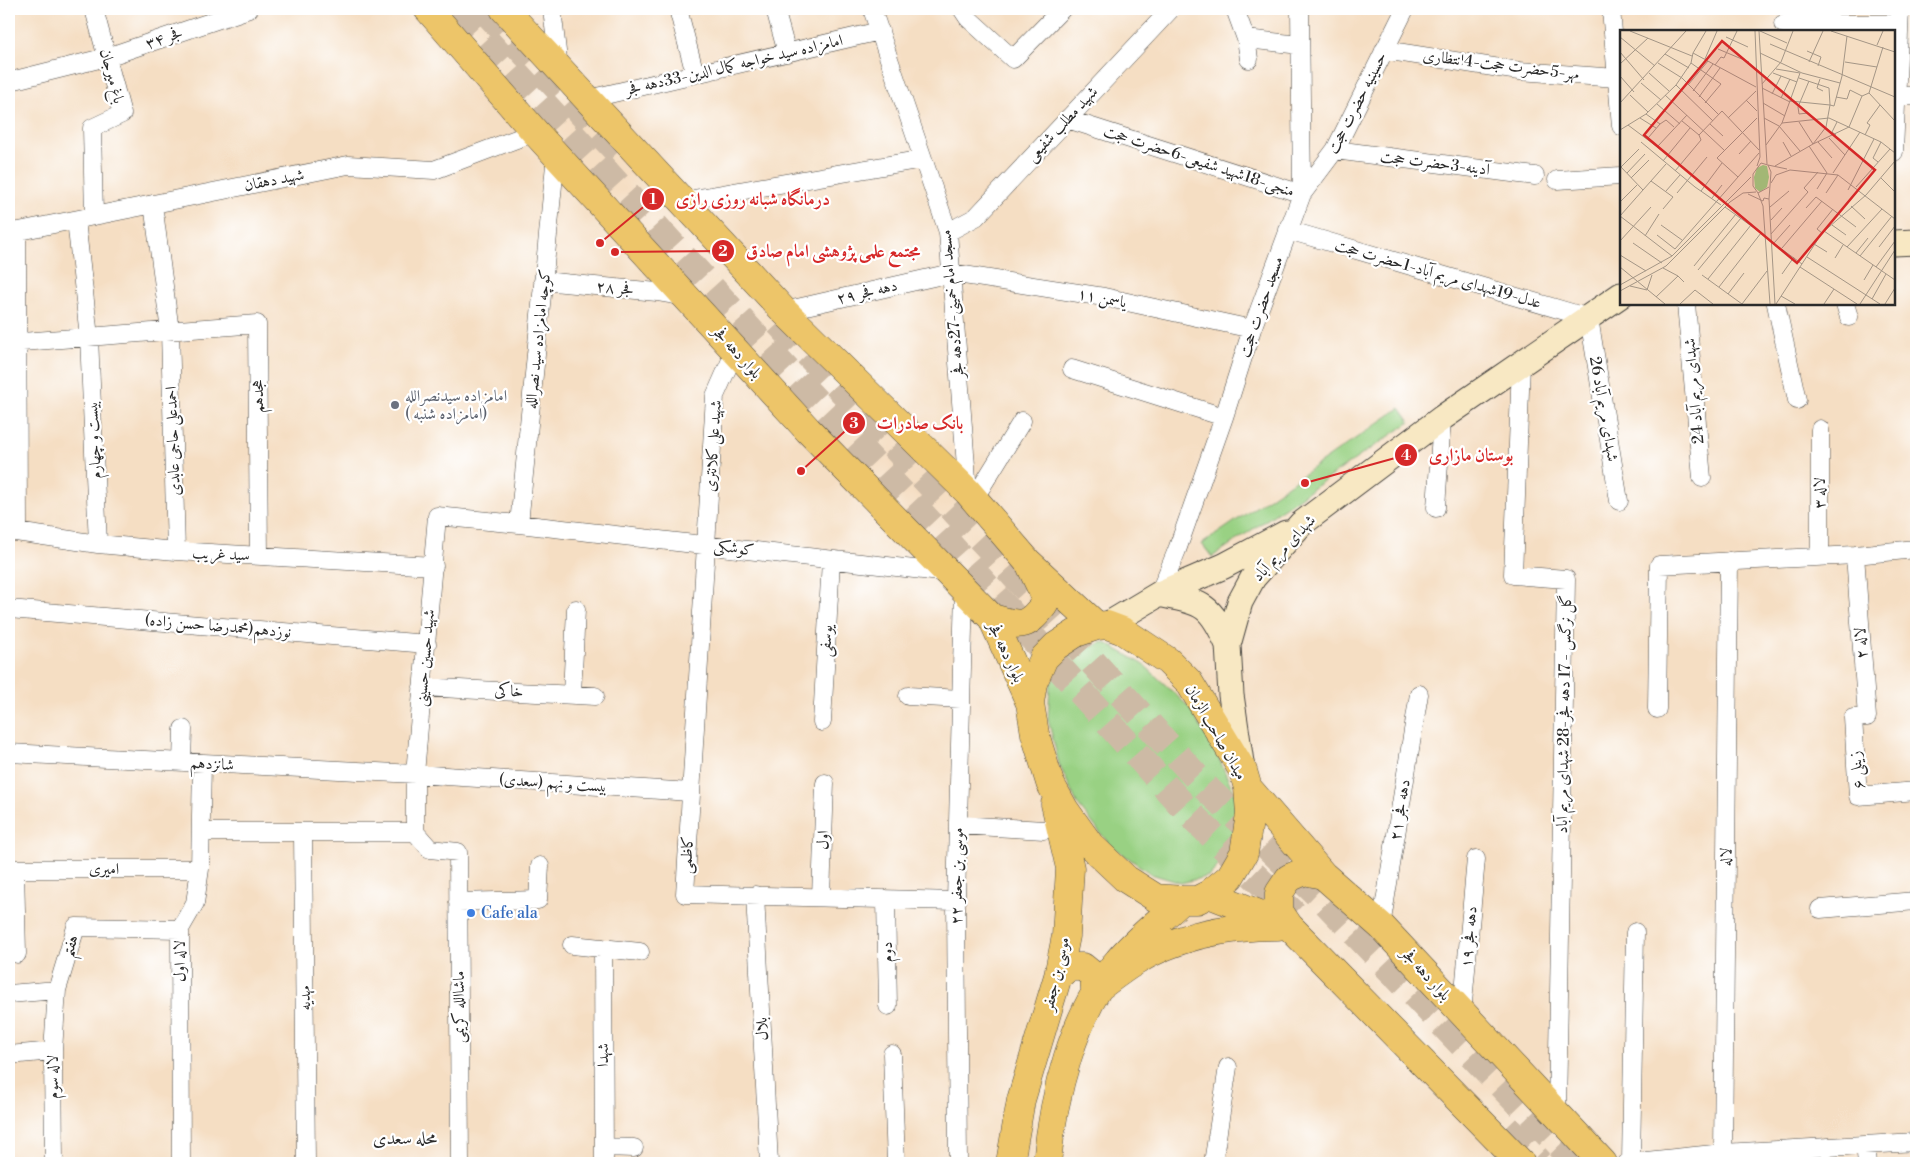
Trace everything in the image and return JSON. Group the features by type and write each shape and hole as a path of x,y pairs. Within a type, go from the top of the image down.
{"main road":[{"name":"بلوار دهه فجر","path":"428,9 535,132 808,430 992,618 1030,703"},
{"path":"504,9 784,311 971,495 1028,562 1102,626 1159,594 1224,566 1301,524"},
{"path":"1895,242 1916,242"},
{"name":"شهدای مریم آباد","path":"1245,780 1231,695 1228,645 1240,602 1253,578 1301,524 1442,418 1620,296"},
{"path":"992,618 1020,625 1032,620 1044,605 1043,592 1028,562"},
{"path":"1159,594 1192,601 1207,609 1218,622 1228,645"},
{"name":"میدان صاحب الزمان","path":"1102,626 1123,631 1147,646 1168,661 1189,682 1245,780 1250,814 1244,853 1230,877 1209,894 1197,900 1156,898 1126,879 1090,845 1065,810 1050,783 1035,734 1030,703 1033,683 1044,658 1056,646 1076,633 1102,626"},
{"name":"بلوار دهه فجر","path":"1245,780 1323,875 1381,926 1602,1163"},
{"name":"موسی بن جعفر","path":"1010,1163 1020,1100 1058,976 1066,936 1070,868 1050,783"},
{"path":"1323,875 1305,872 1289,878 1279,893 1279,911 1289,926 1521,1163"},
{"path":"1209,894 1289,926"},
{"path":"1047,1163 1050,1136 1067,1060 1083,1015 1096,990 1118,960 1182,900"},
{"path":"1096,990 1134,962 1170,944 1208,932 1248,926 1289,926"},
{"path":"1058,976 1069,967 1083,967 1094,976 1096,990"}],"street":[{"name":"باغ میرجان","path":"94,9 122,114 92,128 94,216"},
{"name":"فجر ۳۴","path":"15,80 107,57 249,9"},
{"path":"552,9 560,69"},
{"path":"678,9 694,74"},
{"path":"775,9 787,53"},
{"path":"962,9 968,18 1013,59 1062,9"},
{"name":"شهید مطلب شفیعی","path":"948,232 976,217 1171,9"},
{"path":"1235,9 1246,39 1249,60"},
{"name":"مسجد حضرت حجت","path":"1159,594 1177,550 1224,418 1252,329 1302,194 1300,9"},
{"name":"حسینیه حضرت حجت","path":"1302,194 1335,150 1405,9"},
{"path":"1611,9 1620,114"},
{"name":"مسجد امام خمینی-27دهه فجر","path":"877,11 880,31 948,232 971,495"},
{"path":"1783,21 1899,16 1895,124"},
{"name":"امامزاده سید خواجه کمال الدین-33دهه فجر","path":"588,99 880,31"},
{"path":"1246,39 1300,46"},
{"name":"مهر-5حضرت حجت-4انتظاری","path":"1384,50 1520,71 1617,78"},
{"path":"1896,96 1916,96"},
{"name":"منجی-18شهید شفیعی-6حضرت حجت","path":"1067,119 1302,194"},
{"name":"شهید دهقان","path":"13,232 348,165 434,170 535,132"},
{"name":"آدینه-3حضرت حجت","path":"1335,150 1535,176"},
{"name":"کوچه امامزاده سید نصرالله","path":"519,524 556,155"},
{"path":"682,202 923,159"},
{"path":"1557,180 1620,176"},
{"name":"احمدعلی حاجی عابدی","path":"153,204 170,331 176,551"},
{"name":"بیست و چهارم","path":"76,220 89,337 98,544"},
{"name":"عدل-19شهدای مریم آباد-1حضرت حجت","path":"1288,230 1589,318"},
{"path":"13,232 13,531"},
{"name":"دهه فجر ۲۹","path":"784,311 951,273"},
{"name":"یاسمن ۱۱","path":"951,273 1104,297 1252,329"},
{"name":"فجر ۲۸","path":"543,281 657,292 686,297"},
{"name":"24 شهدای مریم آباد","path":"1686,305 1702,478"},
{"path":"1776,305 1798,400"},
{"name":"26 شهدای مریم آباد","path":"1589,318 1620,501"},
{"name":"هجدهم","path":"170,331 257,324 259,556"},
{"path":"14,342 170,331"},
{"name":"شهید علی کلانتری","path":"706,545 715,396 735,351"},
{"name":"گل نرگس - 17 دهه فجر-28 شهدای مریم آباد","path":"1521,364 1513,575 1566,579 1557,1113"},
{"path":"1072,369 1224,418"},
{"path":"1436,508 1442,418"},
{"path":"971,495 1022,421"},
{"name":"لاله ۳","path":"1820,429 1820,557"},
{"name":"شهید حسین حسینی","path":"415,832 415,774 437,516 519,524"},
{"name":"کوشکی","path":"519,524 831,560 956,581"},
{"name":"سید غریب","path":"13,531 98,544 176,551 434,566"},
{"name":"کاظمی","path":"706,545 685,894 956,901"},
{"path":"1657,709 1659,565 1916,550"},
{"name":"لاله ۲","path":"1852,718 1867,717 1855,555"},
{"name":"یوسفی","path":"822,722 831,560"},
{"name":"لاله","path":"1723,1153 1729,561"},
{"name":"موسی بن جعفر ۲۲","path":"956,581 961,699 956,901 958,1163"},
{"name":"نوزدهم(محمدرضا حسن زاده)","path":"9,609 427,644"},
{"path":"572,694 576,609"},
{"name":"خاکی","path":"422,687 595,696"},
{"name":"دهه فجر ۲۱","path":"1381,926 1419,694"},
{"path":"908,696 961,699"},
{"name":"زینلی ۶","path":"1852,718 1858,796 1916,791"},
{"path":"182,762 183,729"},
{"name":"شانزدهم","path":"9,753 415,774"},
{"name":"لاله اول","path":"181,1163 180,929 195,903 200,870 202,763"},
{"name":"بیست و نهم (سعدی)","path":"415,774 691,792"},
{"name":"اول","path":"821,897 825,783"},
{"path":"958,825 1044,830"},
{"path":"201,832 415,832"},
{"name":"مهدیه","path":"303,832 306,1163"},
{"name":"ماشاالله کریمی","path":"415,832 430,849 458,852 460,1163"},
{"name":"دهه فجر ۱۹","path":"1462,1014 1476,859"},
{"path":"458,902 538,900 540,866"},
{"path":"12,869 17,954"},
{"name":"امیری","path":"12,869 200,870"},
{"name":"بلال","path":"755,896 769,1163"},
{"name":"دوم","path":"886,899 888,1006"},
{"path":"1820,909 1916,901"},
{"name":"هفتم","path":"57,990 76,927 180,929"},
{"path":"1635,932 1629,1163 1723,1153 1916,1142"},
{"path":"572,945 640,952"},
{"name":"شهدا","path":"603,948 604,1155"},
{"path":"9,994 57,990"},
{"name":"لاله سوم","path":"54,1163 53,1050 57,990"},
{"path":"9,1055 53,1050"},
{"path":"892,1054 896,1163"},
{"path":"1213,1163 1228,1067"},
{"path":"1865,1145 1867,1163"},
{"path":"604,1155 634,1148"}],"green space":[{"path":"1400,408 1410,422 1212,557 1202,544"},
{"path":"1104,642 1143,664 1188,706 1217,754 1236,797 1238,844 1209,876 1181,883 1151,874 1110,845 1078,805 1059,764 1048,719 1050,685 1068,655"}],"tunnel":[{"path":"457,9 776,359 936,530 1191,815 1294,914"},
{"path":"484,9 621,155"},
{"path":"779,323 986,544 1209,791 1325,901 1576,1163"},
{"path":"1506,1128 1540,1163"}],"place":[{"name":"درمانگاه شبانه روزی رازی","path":"600,243"},
{"name":"مجتمع علمی پژوهشی امام صادق","path":"615,252"},
{"name":"امامزاده سیدنصرالله ( امامزاده شنبه)","path":"395,405"},
{"name":"بانک صادرات","path":"801,471"},
{"name":"بوستان مازاری","path":"1305,483"},
{"name":"Cafe ala","path":"471,913"}],"district":[{"name":"محله سعدی","path":"405,1138"}]}
